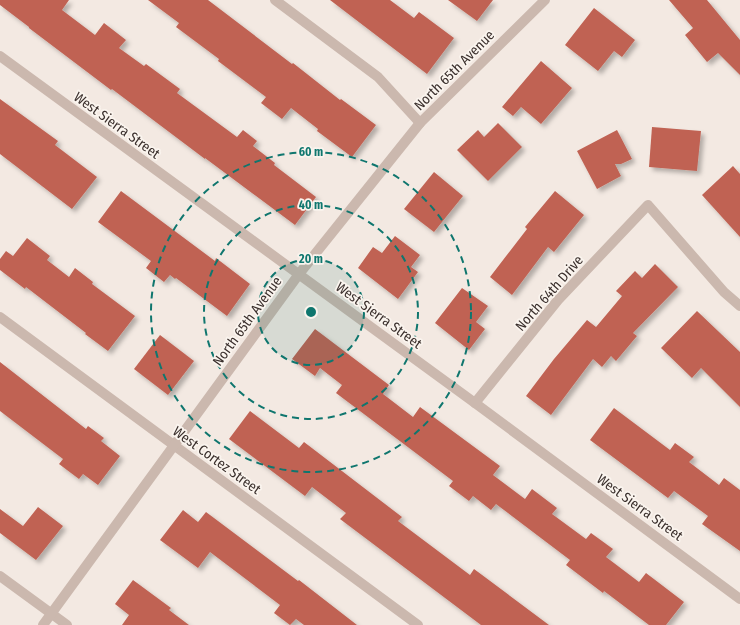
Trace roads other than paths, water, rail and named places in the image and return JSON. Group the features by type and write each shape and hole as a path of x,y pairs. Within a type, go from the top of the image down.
{"street":[{"path":"276,0 378,78 420,123"},
{"name":"North 65th Avenue","path":"42,625 299,274 420,123 546,0"},
{"name":"West Sierra Street","path":"0,56 475,403 740,599"},
{"name":"North 64th Drive","path":"475,403 558,300 648,205 724,292 740,306"},
{"name":"West Cortez Street","path":"0,317 418,625"},
{"path":"0,576 67,625"}]}
